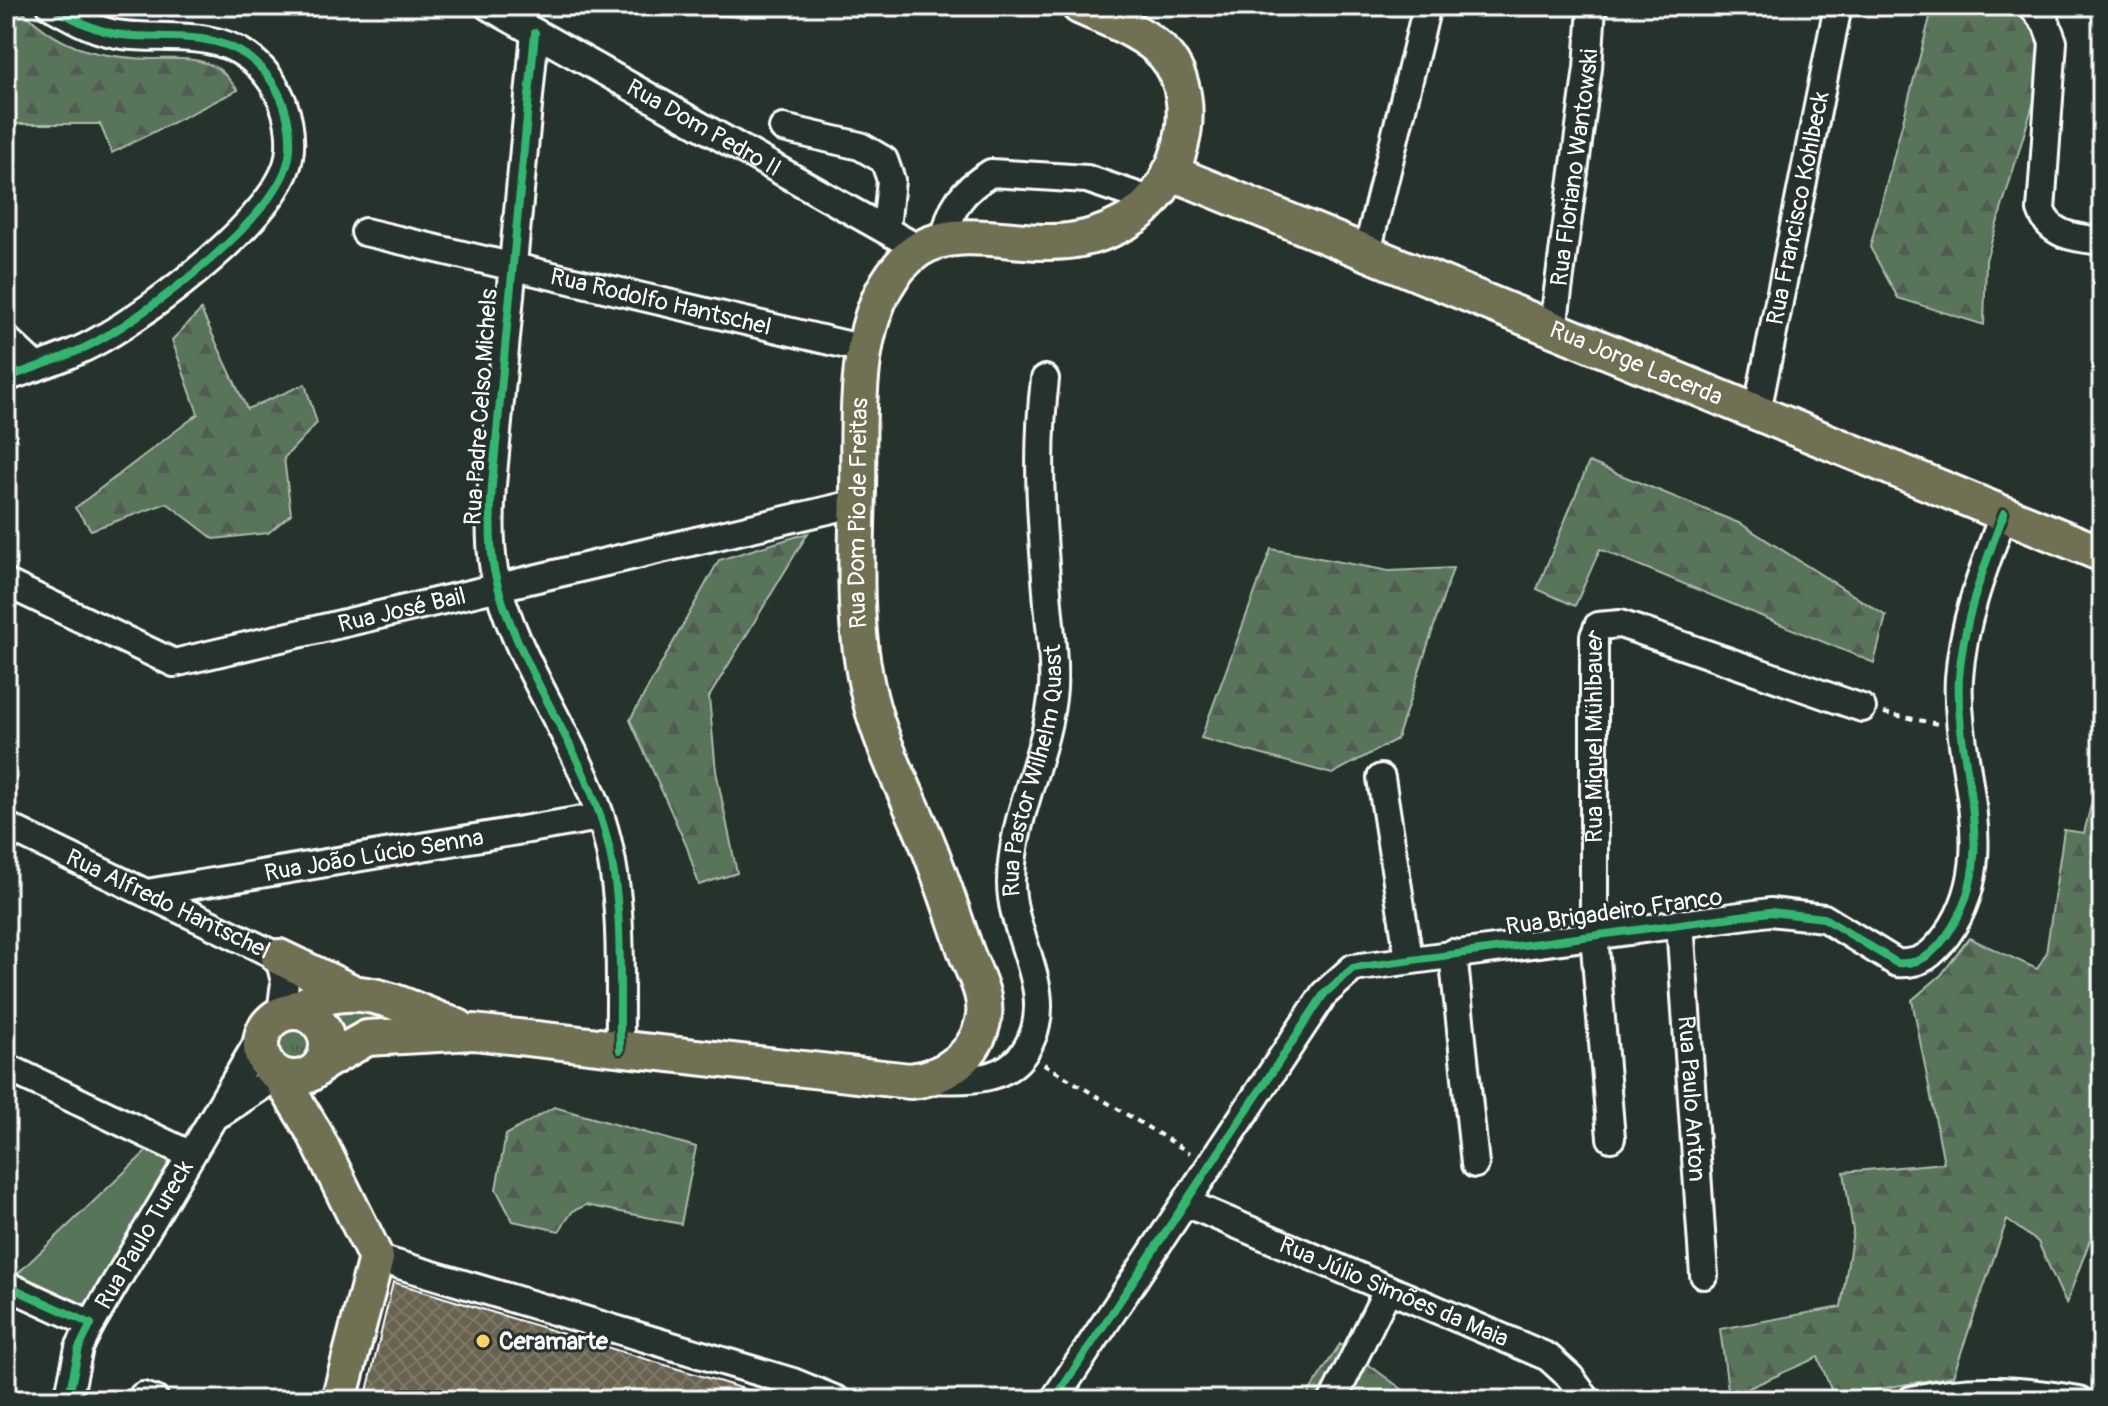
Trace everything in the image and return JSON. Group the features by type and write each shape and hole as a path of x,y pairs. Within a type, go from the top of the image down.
{"main road":[{"path":"932,244 1068,241 1098,235 1129,221 1152,201 1170,172 1185,120 1185,95 1177,72 1164,53 1146,40 1079,6"},
{"name":"Rua Jorge Lacerda","path":"1170,172 2102,554"},
{"name":"Rua Dom Pio de Freitas","path":"931,1079 949,1070 976,1039 984,1017 984,1001 872,708 859,631 858,503 864,349 869,326 891,280 932,244"},
{"path":"279,957 350,991 474,1032"},
{"path":"350,991 314,998 278,1020 266,1063 305,1070 367,1038 474,1032 882,1079 931,1079"},
{"path":"278,1020 311,1016 325,1032 326,1054 305,1070"},
{"path":"305,1070 315,1134 376,1258 339,1400"}],"street":[{"path":"6,378 102,339 181,284 268,200 289,158 289,120 279,93 267,75 247,56 223,44 198,38 122,35 87,26 51,6"},
{"name":"Rua Dom Pedro II","path":"488,6 886,229 932,244"},
{"path":"1367,252 1427,6"},
{"name":"Rua Floriano Wantowski","path":"1553,328 1588,68 1592,6"},
{"name":"Rua Francisco Kohlbeck","path":"1757,412 1838,6"},
{"path":"2032,6 2046,23 2053,42 2041,193 2046,223 2072,237 2102,241"},
{"name":"Rua Padre Celso Michels","path":"535,33 490,514 492,554 510,622 600,817 613,863 618,909 620,1050"},
{"path":"783,128 860,146 884,160 891,180 886,229"},
{"path":"932,244 959,198 991,173 1087,179 1152,201"},
{"name":"Rua Rodolfo Hantschel","path":"365,232 864,349"},
{"path":"6,339 36,367"},
{"name":"Rua Pastor Wilhelm Quast","path":"1024,1053 1036,1028 1039,1003 1013,910 1011,863 1020,814 1053,691 1038,469 1045,379"},
{"name":"Rua José Bail","path":"6,583 174,663 858,503"},
{"name":"Rua Brigadeiro Franco","path":"1054,1400 1332,983 1366,964 1770,912 1808,914 1832,923 1897,963 1909,964 1930,956 1957,918 1974,870 1976,831 1961,729 1959,681 1965,632 2004,513"},
{"name":"Rua Miguel Mühlbauer","path":"1594,935 1594,636 1598,626 1607,623 1629,627 1862,708"},
{"path":"1381,778 1409,959"},
{"name":"Rua João Lúcio Senna","path":"147,893 600,817"},
{"name":"Rua Alfredo Hantschel","path":"6,826 210,921 279,957 285,982 278,1020"},
{"path":"210,921 216,901 230,879"},
{"name":"Rua Paulo Anton","path":"1680,923 1704,1275"},
{"path":"1594,935 1611,1138"},
{"path":"1453,953 1475,1164"},
{"name":"Rua Paulo Tureck","path":"68,1400 79,1348 91,1324 214,1117 278,1020"},
{"path":"931,1079 992,1077 1004,1072 1024,1053"},
{"path":"6,1067 191,1155"},
{"name":"Rua Paulo Tureck","path":"214,1117 305,1070"},
{"name":"Rua Júlio Simões da Maia","path":"1186,1203 1548,1357 1570,1377 1587,1400"},
{"path":"376,1258 793,1382 837,1400"},
{"path":"6,1285 91,1324"},
{"path":"1333,1400 1388,1289"},
{"path":"1911,1400 1973,1390 2014,1391 2079,1400"}],"path":[{"path":"1862,708 1961,729"},
{"path":"1024,1053 1211,1165"}],"green space":[{"path":"6,6 18,6 47,32 78,48 112,56 185,59 209,64 226,75 238,90 112,153 100,124 6,124"},
{"path":"683,6 746,6 747,18 696,13"},
{"path":"1933,6 2014,6 2028,16 2044,39 2041,78 1986,260 1984,325 1898,298 1870,247"},
{"path":"201,310 247,409 305,384 317,423 284,458 291,514 268,533 214,539 167,503 91,530 75,508 198,414 172,340"},
{"path":"1589,462 1741,524 1886,616 1874,663 1600,549 1575,606 1537,589"},
{"path":"808,533 709,697 716,771 737,873 699,885 687,847 630,720 719,560"},
{"path":"1271,549 1389,571 1453,568 1397,739 1332,774 1201,738"},
{"path":"2093,797 2102,799 2102,1208 2066,1304 2038,1242 2007,1220 1953,1376 1834,1397 1818,1357 1729,1397 1720,1329 1841,1307 1853,1231 1844,1172 1944,1163 1912,1000 1941,975 1969,938 2037,969 2046,954 2064,830 2084,833"},
{"path":"326,1006 365,1009 426,1029 340,1036"},
{"path":"294,1029 305,1034 310,1045 305,1056 294,1061 283,1056 278,1045 283,1034"},
{"path":"554,1107 696,1147 681,1224 586,1205 573,1211 559,1231 513,1221 496,1189 506,1135"},
{"path":"152,1146 177,1159 88,1310 14,1277"},
{"path":"1340,1344 1417,1400 1304,1400"}],"building":[{"name":"Ceramarte","path":"393,1282 767,1396 767,1400 365,1400"}],"cycle path":[{"path":"6,378 90,345 123,326 180,284 239,233 263,206 280,180 290,150 288,123 280,96 264,71 247,56 218,42 203,39 123,35 104,31 51,6"},
{"path":"535,33 492,485 491,549 503,603 515,635 576,758 602,821 618,905 620,1050"},
{"path":"1054,1400 1324,994 1353,968 1770,912 1824,918 1897,963 1920,960 1937,948 1964,904 1972,873 1975,842 1959,711 1959,678 1970,615 2004,513"},
{"path":"6,1285 91,1324 79,1348 68,1400"}],"place":[{"name":"Ceramarte","path":"483,1341"}]}
